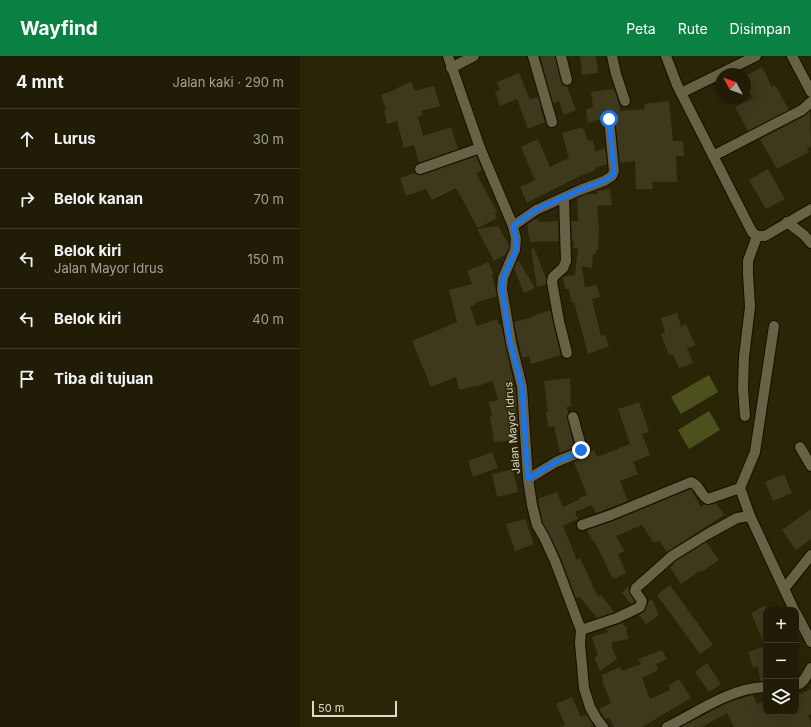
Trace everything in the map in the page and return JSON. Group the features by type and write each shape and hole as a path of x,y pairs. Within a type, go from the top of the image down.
{"street":[{"name":"Jalan Mayor Idrus","path":"448,56 480,148 513,226 516,239 516,250 503,278 502,289 510,342 522,387 528,479 532,505 537,525 555,561 581,630 580,643 584,688 590,707 603,727"},
{"path":"451,68 474,56"},
{"path":"533,56 552,122"},
{"path":"560,56 567,80"},
{"path":"612,56 625,101"},
{"path":"666,56 681,92 752,232 757,236 765,236 811,209"},
{"path":"681,92 756,56"},
{"path":"792,56 811,92"},
{"path":"713,156 802,110 811,102"},
{"path":"513,226 536,210 604,181 612,176 614,171 609,119"},
{"path":"420,169 480,148"},
{"path":"564,198 566,261 563,268 553,277 552,282 559,321 567,353"},
{"path":"787,222 804,235 811,243"},
{"path":"745,416 743,388 744,357 750,307 748,260 757,236"},
{"path":"774,326 755,452 740,488 750,516 793,607"},
{"path":"528,479 556,462 578,453 581,450 573,418"},
{"path":"800,447 811,466"},
{"path":"582,525 611,515 691,482 697,485 703,495 708,499 740,488"},
{"path":"581,630 617,618 640,607 642,601 636,594 636,588 672,556 737,518 750,516"},
{"path":"784,589 811,555"},
{"path":"799,619 811,642"},
{"path":"799,685 811,668"},
{"path":"667,727 731,694 763,687"}],"green space":[{"path":"709,375 718,392 681,414 671,397"},
{"path":"709,411 720,430 689,449 678,430"}],"building":[{"path":"540,56 555,56 561,82 563,85 567,86 576,110 564,115 559,101 553,103"},
{"path":"580,56 596,56 598,73 582,75"},
{"path":"762,67 772,87 775,85 789,110 748,131 735,107 741,104 751,104 751,99 753,98 751,94 751,73"},
{"path":"519,73 530,100 538,97 545,122 528,129 517,99 500,106 495,92 500,90 497,82"},
{"path":"411,82 415,91 434,86 440,106 421,111 423,115 418,117 423,136 451,127 458,149 419,163 414,145 404,148 397,121 387,124 384,110 386,109 381,95"},
{"path":"614,89 620,111 645,109 644,104 669,101 673,141 683,141 684,156 676,156 677,182 652,182 653,189 636,189 635,161 620,163 614,115 608,113 605,114 603,118 588,123 586,110 593,107 591,92"},
{"path":"810,111 811,146 807,148 809,152 777,169 760,139 805,116"},
{"path":"583,127 588,141 593,140 595,152 605,148 607,164 595,168 596,170 578,177 527,203 520,187 535,180 521,147 538,139 550,167 569,158 562,133"},
{"path":"476,156 482,170 476,173 497,212 495,213 497,218 478,228 456,188 432,200 426,189 406,196 400,178 415,173 422,175"},
{"path":"768,169 785,199 766,209 749,180"},
{"path":"610,189 612,205 597,206 599,229 598,250 596,250 596,254 593,254 592,268 582,266 585,287 597,285 600,297 592,299 601,336 605,335 609,346 588,354 574,302 572,303 569,289 565,289 563,277 575,275 578,248 573,248 574,241 572,241 571,221 578,221 577,198 587,194 597,194 597,191"},
{"path":"539,219 539,222 558,221 559,241 530,242 527,224 533,220"},
{"path":"498,226 509,245 509,248 506,254 494,261 477,229"},
{"path":"534,248 546,278 546,284 537,287 531,249"},
{"path":"518,260 535,288 524,293 514,268"},
{"path":"488,262 494,274 492,275 497,296 470,306 477,326 497,319 499,325 501,324 516,394 518,422 516,422 518,440 494,442 490,416 492,416 489,402 498,400 492,381 475,387 459,390 456,377 431,387 412,341 457,322 449,290 472,284 467,271"},
{"path":"550,310 561,355 531,364 529,356 522,358 514,322 531,318"},
{"path":"677,313 681,326 686,324 695,345 687,348 693,363 679,368 673,354 669,355 661,334 665,332 661,318"},
{"path":"570,378 571,406 567,407 567,418 574,447 560,453 554,426 548,427 546,412 548,412 544,381"},
{"path":"639,402 649,432 642,434 650,455 633,462 638,474 620,481 628,501 596,513 592,505 575,512 578,519 563,526 577,560 580,558 598,597 601,595 614,612 597,618 580,597 576,598 561,558 543,523 538,499 557,492 563,507 587,495 574,462 594,450 597,457 630,444 618,409"},
{"path":"492,452 498,468 473,477 468,461"},
{"path":"513,469 518,492 497,497 492,474"},
{"path":"784,474 792,493 773,501 765,482"},
{"path":"691,489 701,507 705,504 710,505 716,503 724,515 667,552 659,540 654,543 642,525 616,536 624,551 618,554 626,573 613,579 594,540 592,541 587,530"},
{"path":"811,509 811,539 796,550 782,530"},
{"path":"525,519 534,544 515,551 506,524"},
{"path":"706,542 719,560 681,584 670,567 674,565 673,564 676,561"},
{"path":"670,585 713,645 700,654 657,595"},
{"path":"629,586 629,592 635,602 631,604 622,592"},
{"path":"652,599 659,615 646,624 639,615 645,611 648,602"},
{"path":"766,605 766,607 763,607 763,641 751,613"},
{"path":"622,623 626,627 628,639 612,642 612,647 617,659 600,671 594,657 598,656 592,637 608,632 606,629"},
{"path":"763,647 763,681 760,681 758,666 753,668 748,652"},
{"path":"662,650 667,659 656,664 658,670 642,678 650,699 670,690 668,686 679,679 691,698 642,727 614,727 609,718 605,719 599,709 611,703 602,681 602,675 620,667 622,671 641,664 638,659"},
{"path":"707,663 721,684 709,692 695,672"},
{"path":"811,689 811,714 808,715 811,727 734,727 727,713 702,727 681,727 729,702 753,695 757,704 763,701 763,715 799,715 799,695"},
{"path":"572,697 581,717 587,715 593,725 590,727 560,727 565,725 556,704"}],"route":[{"path":"581,450 578,453 556,462 528,479 522,387 510,342 502,289 503,278 516,250 516,239 513,226 536,210 604,181 612,176 614,171 609,119"}]}
